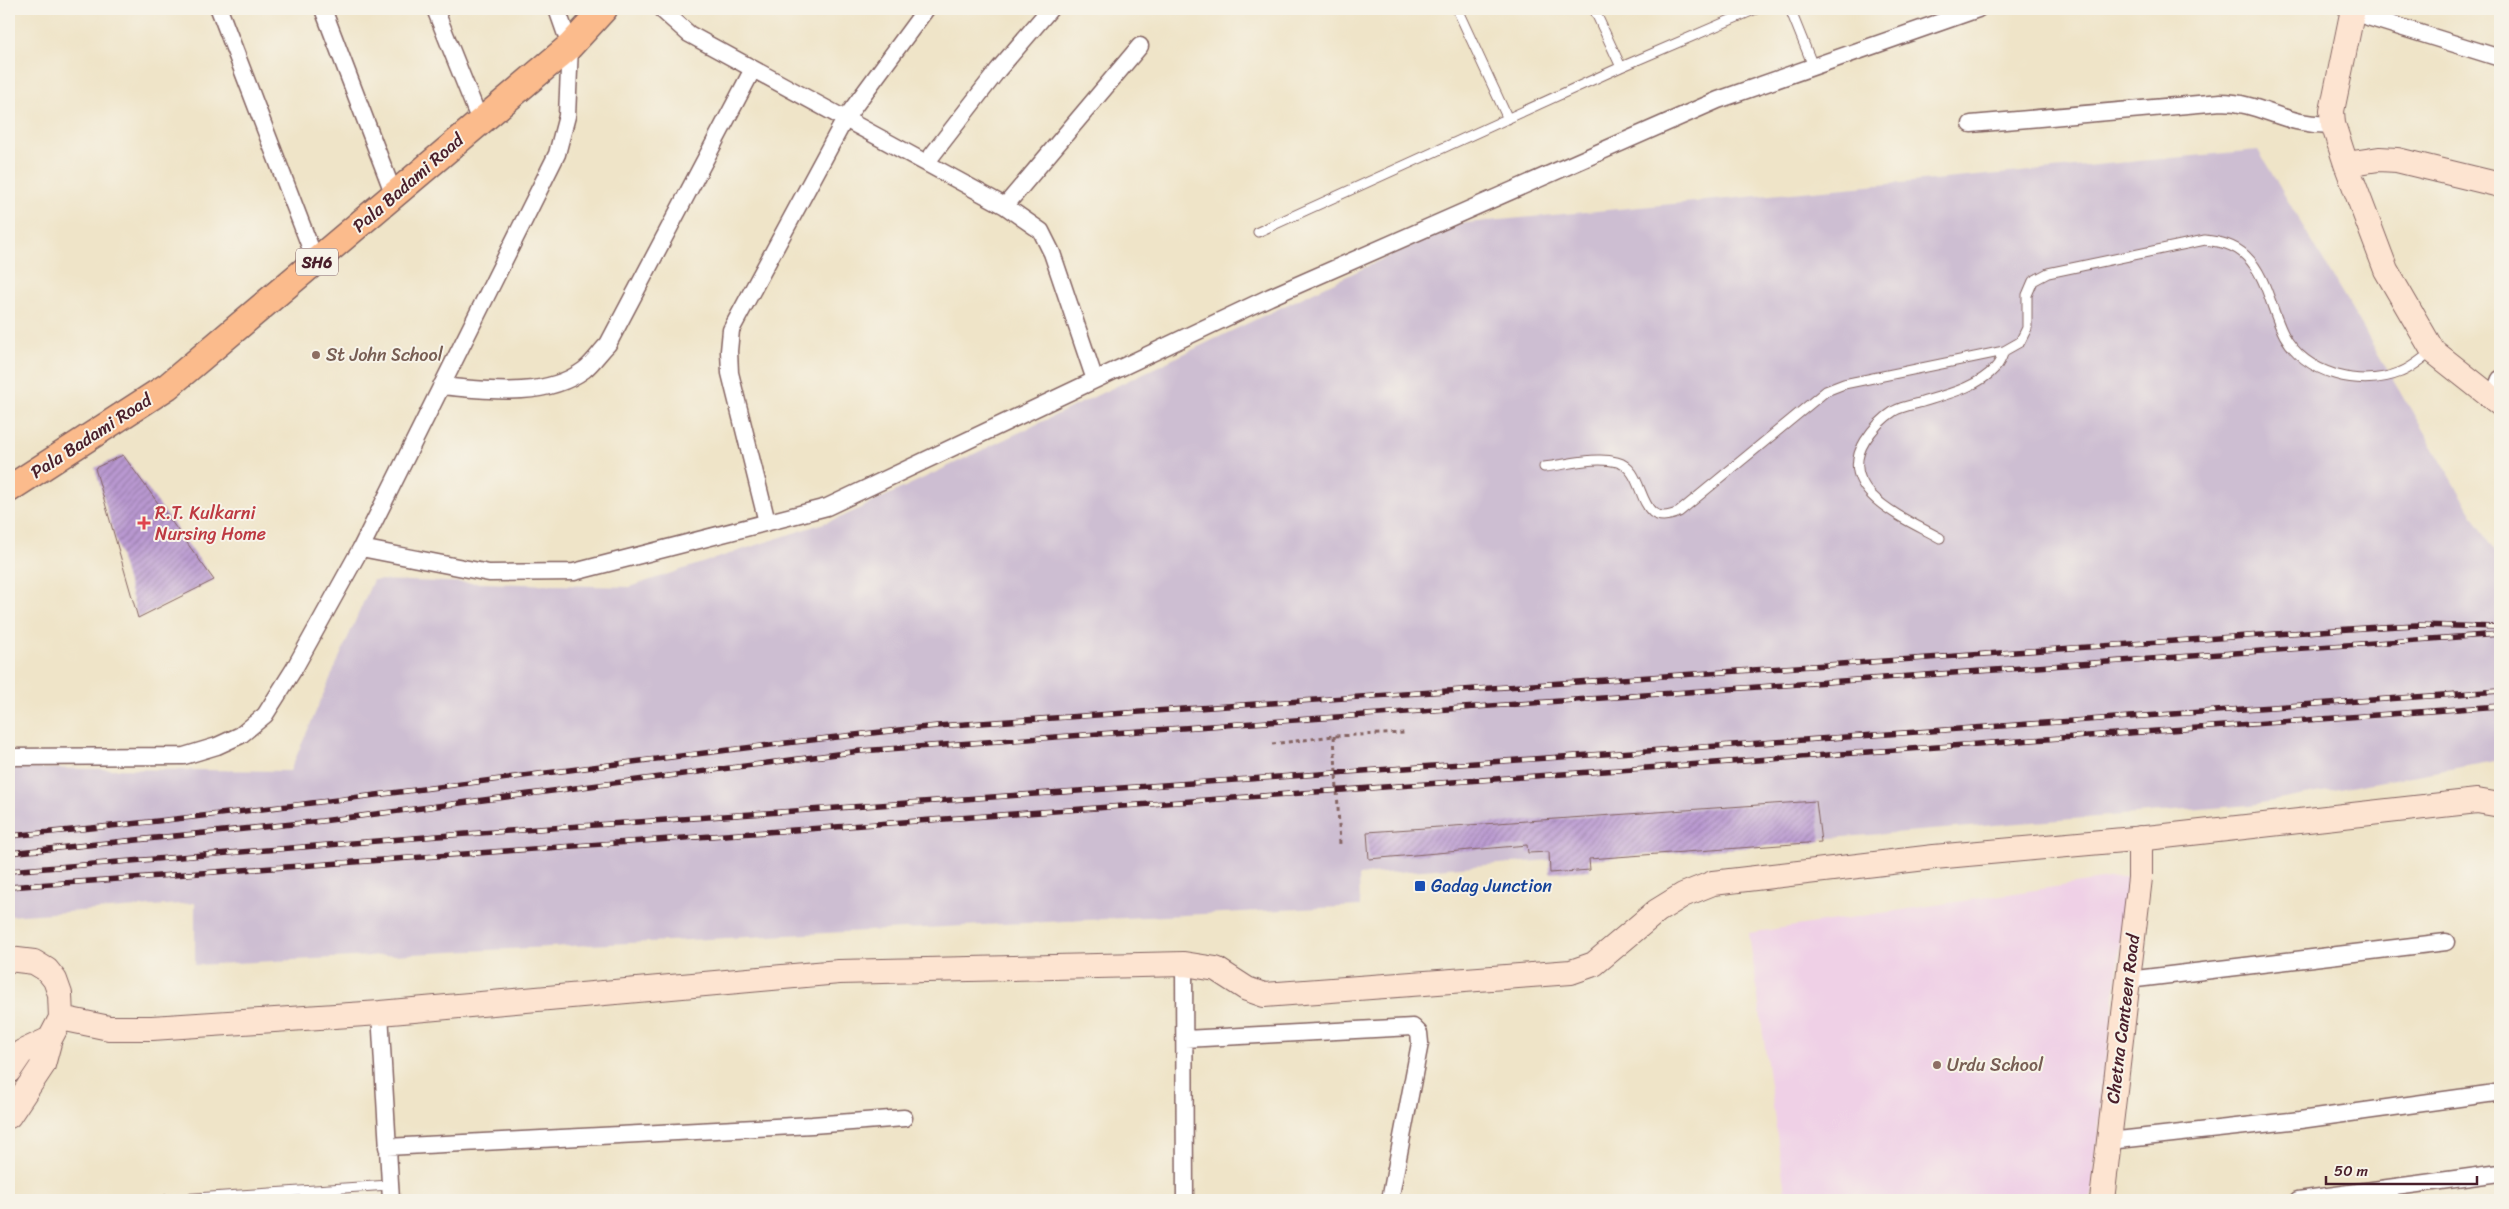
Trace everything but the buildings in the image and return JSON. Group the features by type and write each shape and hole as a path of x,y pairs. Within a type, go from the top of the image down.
{"main road":[{"name":"Pala Badami Road","path":"9,489 168,386 570,46 604,9"}],"street":[{"path":"219,9 316,262"},
{"path":"323,9 394,195"},
{"path":"435,9 480,121"},
{"path":"9,757 184,756 217,746 241,735 265,714 285,684 361,548 557,154 567,116 570,46 557,9"},
{"path":"661,9 689,34 1005,206 1040,231 1052,253 1095,380"},
{"path":"767,522 730,373 729,351 731,330 846,119 926,9"},
{"path":"926,163 998,70 1050,9"},
{"path":"361,548 489,574 574,572 827,507 1270,297 1718,100 1978,9"},
{"path":"2497,394 2433,351 2386,270 2346,164 2333,124 2332,111 2352,11 2500,58"},
{"path":"1005,206 1140,46"},
{"path":"441,386 491,390 524,389 560,382 584,369 608,344 618,327 753,69"},
{"path":"1971,124 2221,102 2244,104 2301,124 2314,126 2333,124"},
{"path":"2346,164 2378,159 2397,160 2500,185"},
{"path":"61,1018 109,1028 152,1028 380,1013 839,972 1184,964 1216,969 1247,989 1264,995 1571,972 1594,964 1657,911 1683,895 1713,883 1934,857 2140,838 2476,801 2500,805"},
{"name":"Chetna Canteen Road","path":"2102,1200 2140,878 2140,838"},
{"path":"2128,980 2446,942"},
{"path":"9,959 34,962 47,970 55,980 60,994 61,1018 50,1039 43,1065 9,1116"},
{"path":"1184,964 1184,1200"},
{"path":"380,1013 390,1193"},
{"path":"1185,1039 1413,1027 1419,1033 1420,1043 1390,1200"},
{"path":"9,1071 22,1052 50,1039"},
{"path":"2109,1141 2300,1120 2495,1093"},
{"path":"387,1147 812,1125 904,1118"},
{"path":"2298,1200 2337,1198 2500,1173"}],"lane":[{"path":"1457,9 1508,119"},
{"path":"1594,9 1621,67"},
{"path":"1258,232 1621,67 1756,9"},
{"path":"1790,9 1813,66"},
{"path":"1544,468 1599,461 1618,462 1630,468 1647,507 1656,515 1669,516 1679,512 1826,391 1844,384 2004,351 2020,342 2027,328 2027,295 2033,281 2048,273 2204,240 2228,243 2247,256 2261,277 2285,335 2302,357 2329,372 2356,380 2374,380 2403,372 2433,351"},
{"path":"1940,538 1893,512 1871,496 1862,486 1858,471 1859,450 1870,432 1894,410 1948,394 1980,380 1996,367 2004,351"},
{"path":"166,1200 390,1193"}],"path":[{"path":"1272,744 1334,736 1406,733"},
{"path":"1334,736 1340,844"}],"shaded area":[{"path":"2258,150 2500,561 2500,760 2250,805 1359,875 1360,906 195,965 195,903 9,916 9,768 290,771 373,580 629,587 842,517 1456,224"},
{"name":"Urdu School","path":"2128,876 2091,1197 2066,1200 1786,1200 1749,933"}],"railway":[{"path":"9,836 125,825 937,726 2364,628 2416,625 2500,627"},
{"path":"9,853 322,821 860,751 2500,634"},
{"path":"9,871 438,836 2500,691"},
{"path":"9,887 2500,706"}],"place":[{"name":"St John School","path":"316,355"},
{"name":"R.T. Kulkarni Nursing Home","path":"144,523"},
{"name":"Gadag Junction","path":"1420,886"},
{"name":"Urdu School","path":"1937,1065"}]}
